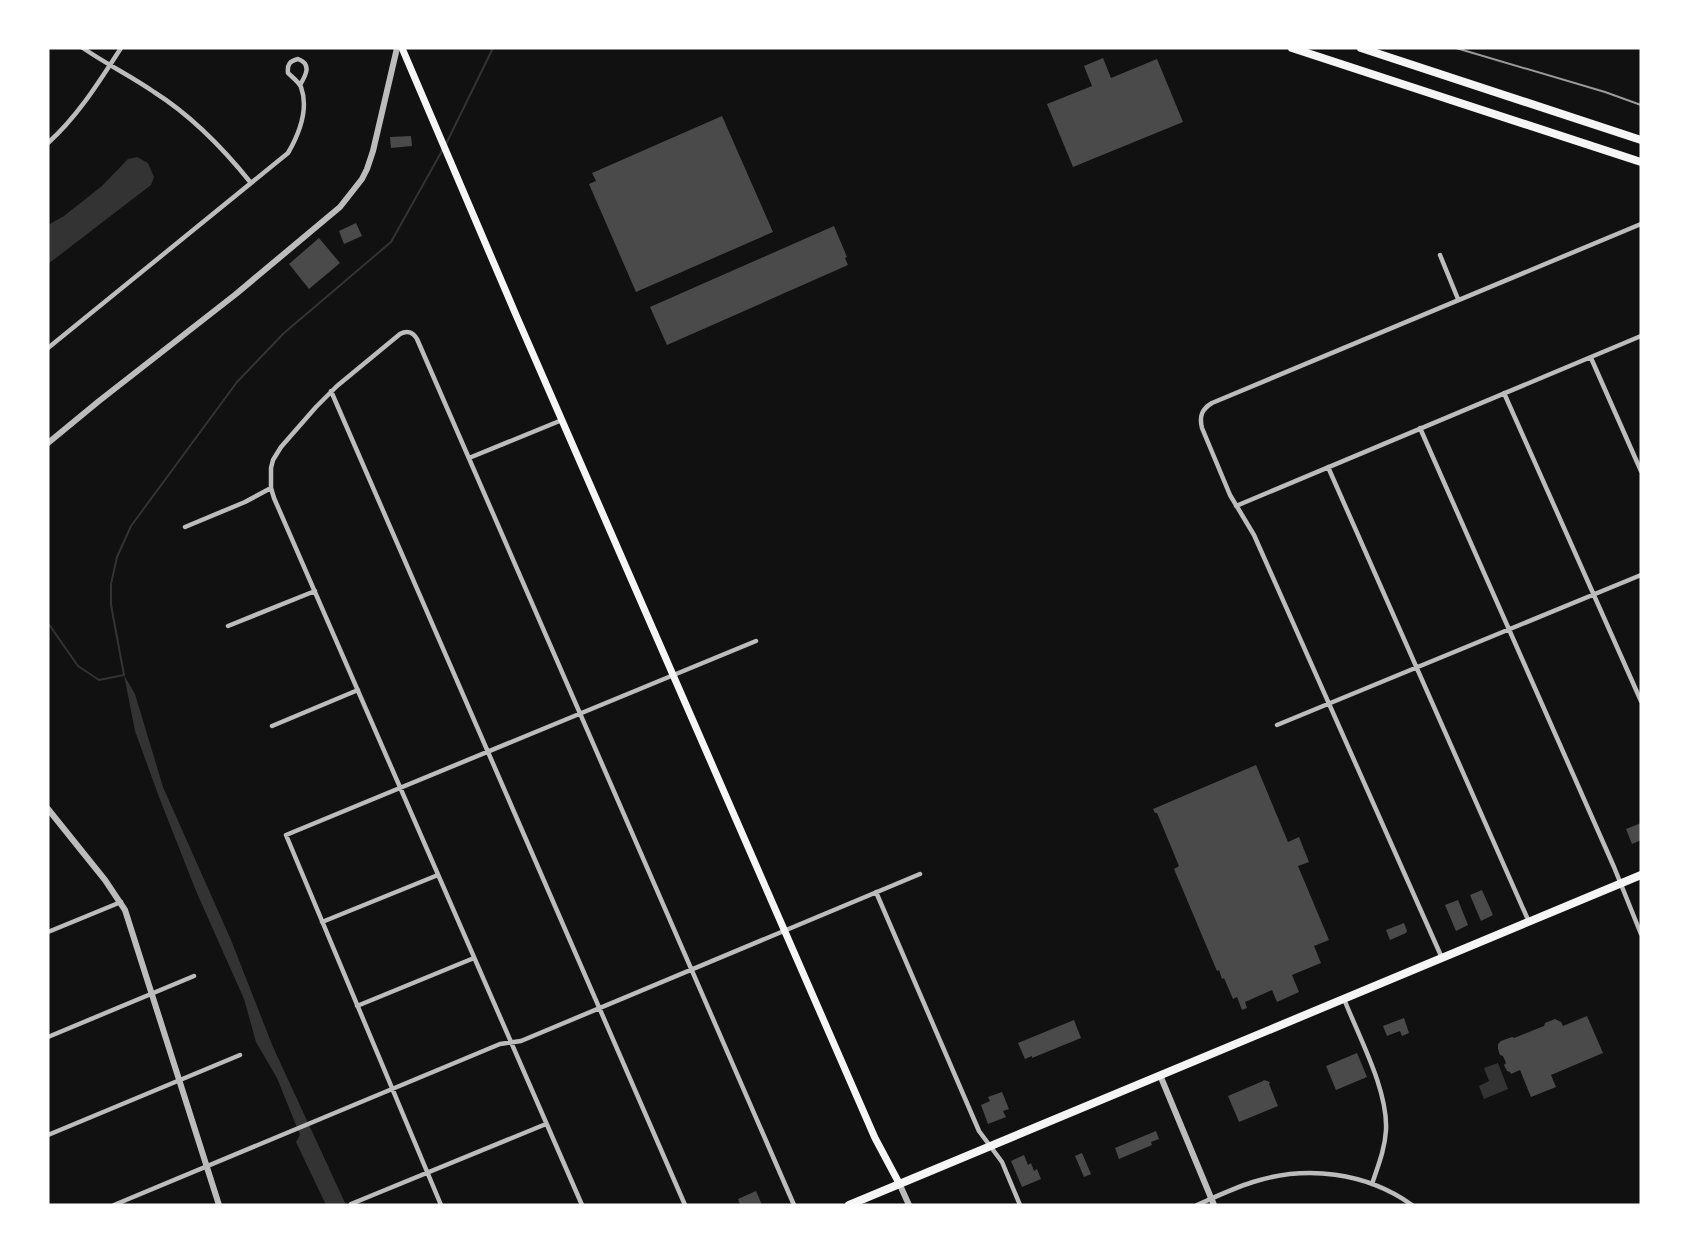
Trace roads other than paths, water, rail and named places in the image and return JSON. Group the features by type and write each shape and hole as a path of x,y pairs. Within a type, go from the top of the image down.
{"highway":[{"path":"1292,48 1641,162"},
{"path":"1361,48 1641,140"}],"main road":[{"path":"402,48 561,420 874,1138 899,1183"},
{"path":"849,1205 1641,875"}],"street":[{"path":"83,48 155,92 188,117 222,148 251,183"},
{"path":"48,143 78,111 121,48"},
{"path":"48,443 236,294 340,207 362,179 374,151 397,48"},
{"path":"48,348 288,153 294,143 303,115 300,85 307,65 298,59 287,66 288,73 300,85"},
{"path":"1442,958 1254,535 1236,506 1200,420 1206,407 1212,403 1641,224"},
{"path":"1440,255 1458,299"},
{"path":"582,1205 271,488 271,468 278,452 316,407 331,391 405,332 410,332 417,339 794,1205"},
{"path":"1236,506 1641,336"},
{"path":"1591,358 1641,471"},
{"path":"331,391 685,1205"},
{"path":"1504,393 1641,701"},
{"path":"469,458 561,420"},
{"path":"1420,428 1641,934"},
{"path":"1328,466 1529,922"},
{"path":"185,527 245,502 271,488"},
{"path":"1277,725 1641,574"},
{"path":"228,626 315,591"},
{"path":"441,1205 286,835 756,641"},
{"path":"272,726 358,690"},
{"path":"48,809 51,817 121,902 219,1205"},
{"path":"114,1205 500,1044 521,1041 920,874"},
{"path":"322,922 438,875"},
{"path":"876,892 979,1131 1002,1162 1020,1205"},
{"path":"48,932 121,902"},
{"path":"357,1006 474,958"},
{"path":"48,1037 194,976"},
{"path":"1344,999 1376,1077 1386,1115 1385,1137 1372,1184"},
{"path":"48,1135 240,1055"},
{"path":"1160,1075 1212,1202"},
{"path":"351,1204 546,1124"},
{"path":"1197,1205 1212,1202 1254,1182 1294,1173 1334,1174 1372,1184 1397,1195 1412,1205"},
{"path":"899,1183 909,1205"}],"waterway":[{"path":"446,144 493,48"},
{"path":"124,675 111,605 111,584 117,557 131,526 237,382 284,333 391,242 443,149"},
{"path":"48,623 78,666 99,680 124,675"}],"railway":[{"path":"1456,48 1605,92 1641,105"}]}
